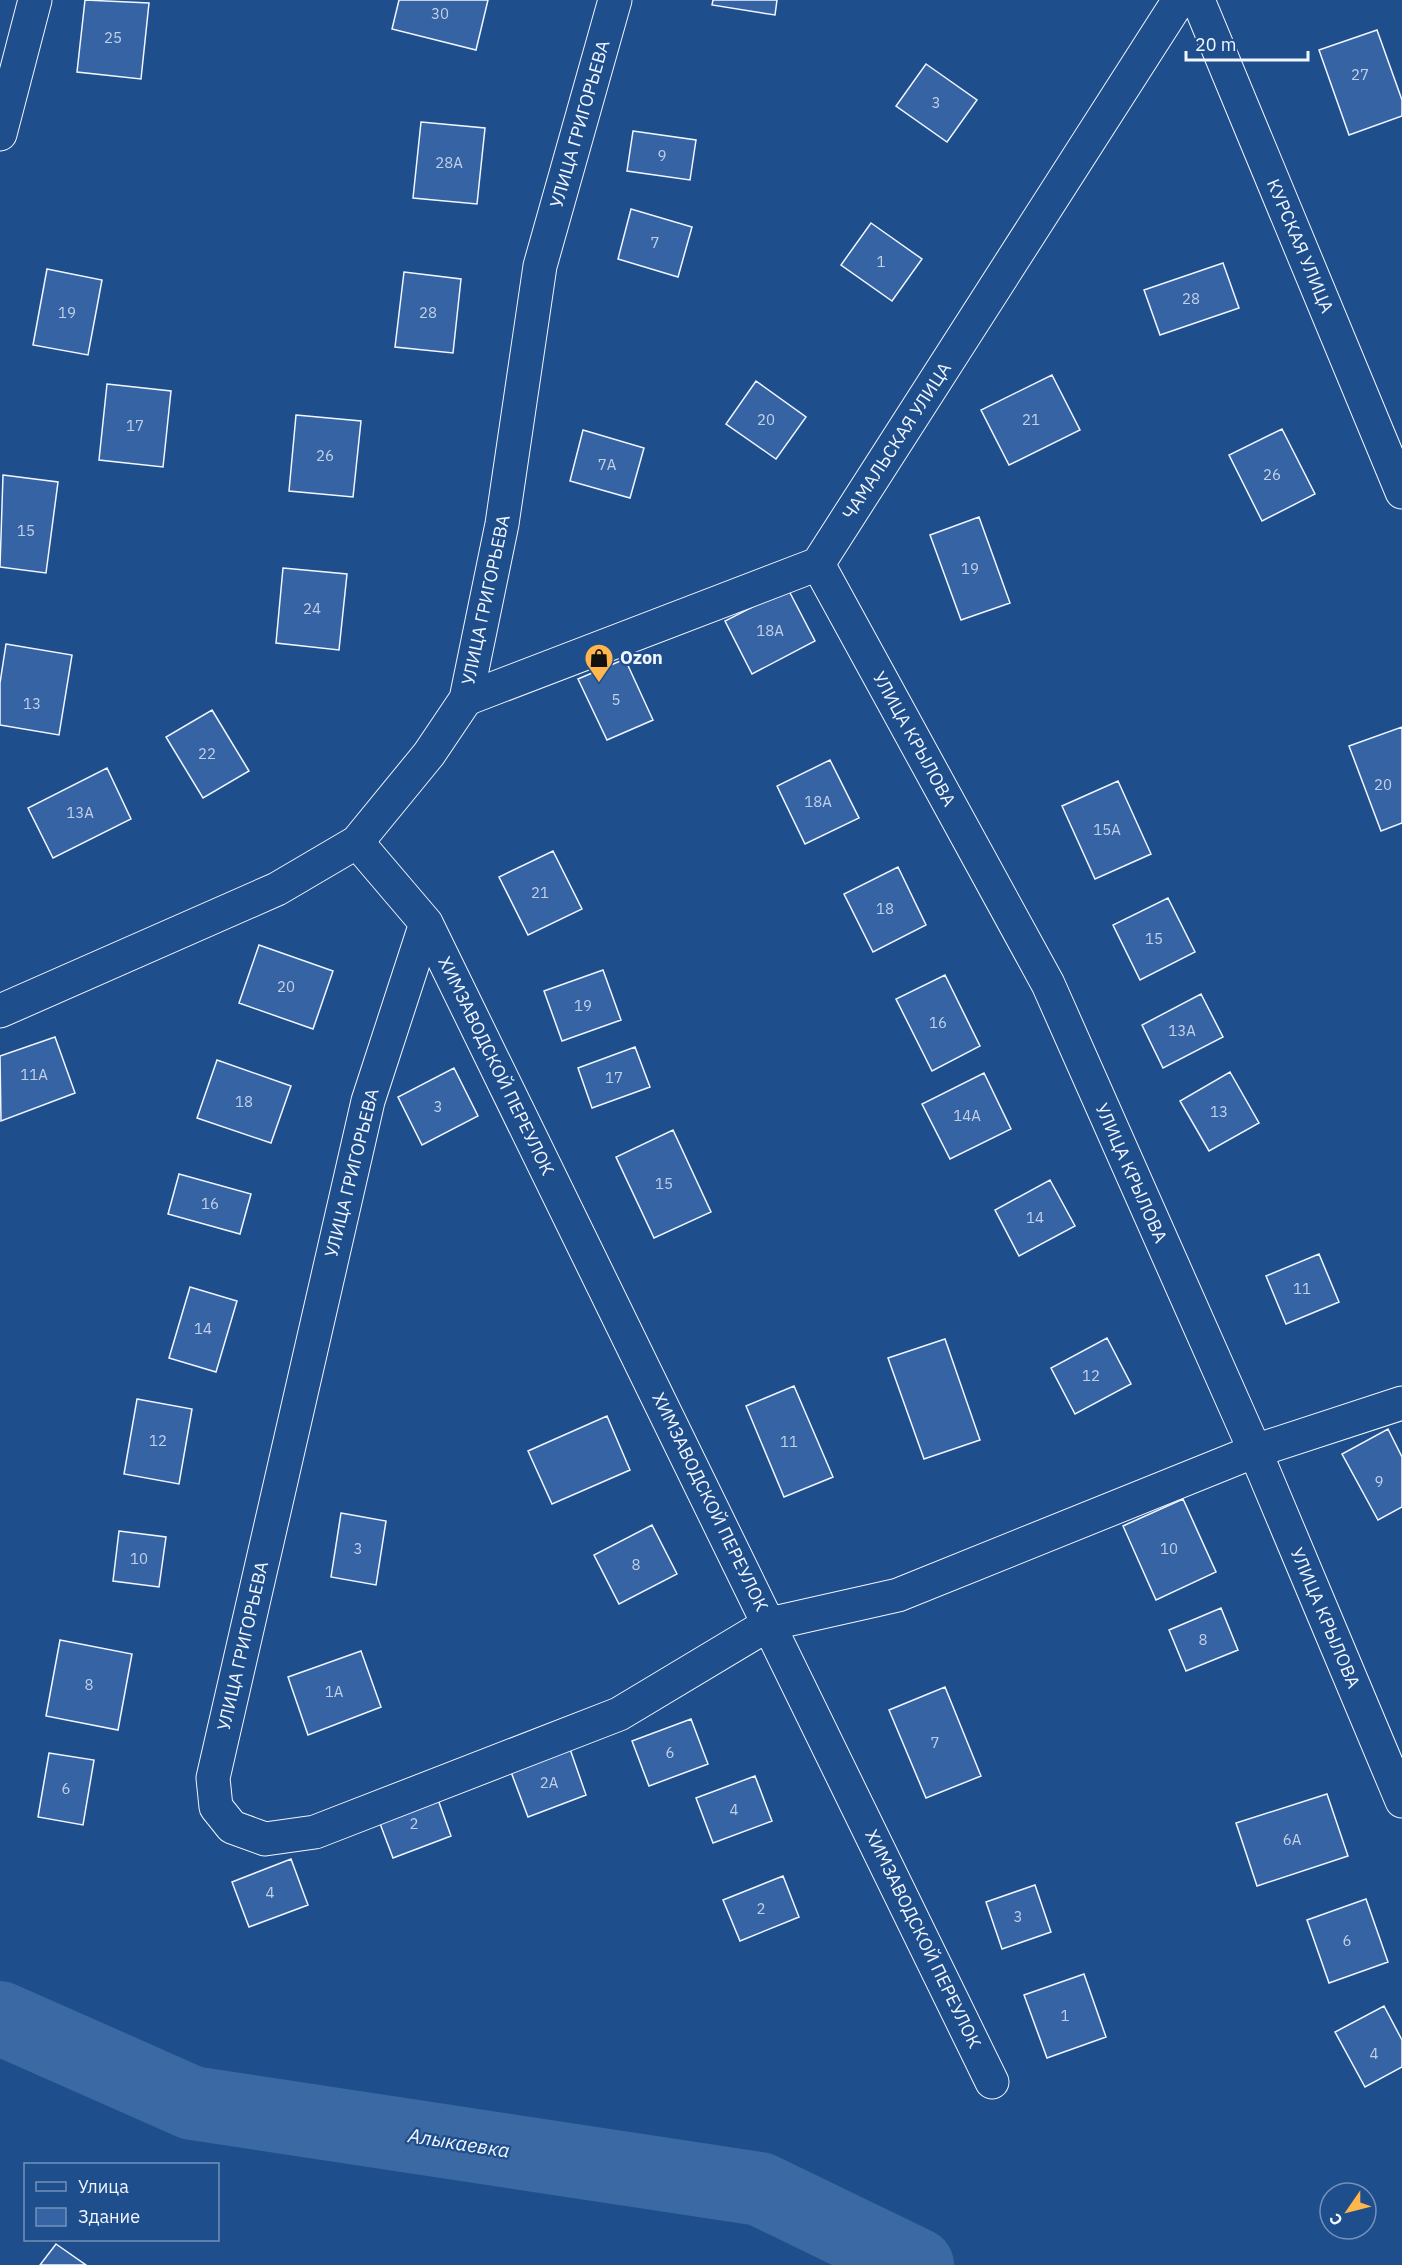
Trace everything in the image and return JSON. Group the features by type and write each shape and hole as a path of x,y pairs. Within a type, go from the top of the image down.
{"street":[{"path":"0,134 35,0"},
{"name":"УЛИЦА ГРИГОРЬЕВА","path":"357,842 429,754 466,699 502,524 540,266 615,0"},
{"name":"ЧАМАЛЬСКАЯ УЛИЦА","path":"818,564 1179,0"},
{"name":"КУРСКАЯ УЛИЦА","path":"1198,0 1402,492"},
{"path":"466,699 818,564"},
{"name":"УЛИЦА КРЫЛОВА","path":"818,564 1048,984 1255,1451 1402,1801"},
{"path":"0,1011 277,889 357,842 426,923"},
{"name":"УЛИЦА ГРИГОРЬЕВА","path":"426,923 368,1101 213,1778 216,1807 232,1827 265,1839 315,1832 619,1714 769,1624 898,1594 1255,1451 1402,1403"},
{"name":"ХИМЗАВОДСКОЙ ПЕРЕУЛОК","path":"426,923 992,2082"}],"building":[{"path":"85,0 149,3 141,79 77,72"},
{"path":"399,0 488,0 476,50 392,29"},
{"path":"713,0 777,0 775,15 712,5"},
{"path":"1377,30 1402,100 1402,116 1349,135 1319,50"},
{"path":"926,64 977,100 947,142 896,106"},
{"path":"421,122 485,128 477,204 413,198"},
{"path":"633,131 696,140 690,180 627,171"},
{"path":"631,209 692,227 678,277 618,259"},
{"path":"871,223 922,259 892,301 841,265"},
{"path":"1223,263 1239,308 1160,335 1144,290"},
{"path":"47,269 102,280 88,355 33,345"},
{"path":"404,272 461,279 453,353 395,347"},
{"path":"1052,375 1080,430 1009,465 981,410"},
{"path":"756,381 806,417 776,459 726,424"},
{"path":"107,384 171,391 163,467 99,460"},
{"path":"296,415 361,421 353,497 289,491"},
{"path":"1282,429 1315,494 1262,521 1229,455"},
{"path":"583,430 644,448 630,498 570,481"},
{"path":"3,475 58,482 46,573 0,567"},
{"path":"979,517 1010,603 961,620 930,535"},
{"path":"283,568 347,574 339,650 276,643"},
{"path":"788,589 815,641 752,674 725,621"},
{"path":"6,644 72,655 59,735 0,725 0,683"},
{"path":"625,659 653,720 607,740 578,679"},
{"path":"212,710 249,771 203,798 166,737"},
{"path":"1402,727 1402,823 1381,831 1349,746"},
{"path":"830,760 859,818 805,844 777,786"},
{"path":"107,768 131,819 53,858 28,808"},
{"path":"1118,781 1151,854 1095,879 1062,806"},
{"path":"553,851 582,909 528,935 499,877"},
{"path":"898,867 926,925 873,952 844,894"},
{"path":"1168,898 1195,952 1140,980 1113,925"},
{"path":"259,945 333,971 313,1029 239,1003"},
{"path":"603,970 621,1020 562,1041 544,991"},
{"path":"945,975 980,1046 932,1071 896,999"},
{"path":"1201,994 1223,1037 1163,1068 1142,1025"},
{"path":"55,1037 75,1093 1,1121 0,1056"},
{"path":"635,1047 650,1087 592,1108 578,1068"},
{"path":"217,1060 291,1086 271,1143 197,1118"},
{"path":"454,1068 478,1116 422,1145 398,1097"},
{"path":"1230,1072 1259,1123 1209,1151 1180,1101"},
{"path":"984,1073 1011,1129 950,1159 922,1104"},
{"path":"673,1130 711,1212 654,1238 616,1157"},
{"path":"179,1174 251,1194 240,1234 168,1214"},
{"path":"1050,1180 1075,1226 1019,1256 995,1210"},
{"path":"1319,1254 1339,1302 1286,1324 1266,1276"},
{"path":"190,1287 237,1301 216,1372 169,1358"},
{"path":"1107,1338 1131,1384 1075,1414 1051,1368"},
{"path":"945,1339 980,1440 924,1459 888,1358"},
{"path":"794,1386 833,1477 784,1497 746,1406"},
{"path":"137,1399 192,1409 179,1484 124,1474"},
{"path":"607,1416 630,1470 552,1504 528,1451"},
{"path":"1388,1429 1402,1457 1402,1507 1378,1520 1342,1454"},
{"path":"1183,1499 1216,1572 1156,1600 1123,1526"},
{"path":"341,1513 386,1521 376,1585 331,1577"},
{"path":"652,1525 677,1574 619,1604 594,1555"},
{"path":"119,1531 166,1537 159,1587 113,1581"},
{"path":"1221,1608 1238,1650 1186,1671 1169,1630"},
{"path":"60,1640 132,1654 118,1730 46,1716"},
{"path":"361,1651 381,1707 308,1735 288,1677"},
{"path":"945,1687 981,1776 926,1798 889,1710"},
{"path":"691,1719 708,1764 649,1786 632,1741"},
{"path":"570,1749 586,1795 528,1817 511,1772"},
{"path":"49,1753 94,1760 83,1825 38,1817"},
{"path":"755,1776 772,1821 713,1843 696,1798"},
{"path":"435,1791 451,1836 393,1858 376,1813"},
{"path":"1327,1794 1348,1856 1257,1886 1236,1823"},
{"path":"291,1859 308,1905 249,1927 232,1882"},
{"path":"783,1876 799,1917 740,1941 723,1900"},
{"path":"1035,1885 1051,1932 1002,1949 986,1902"},
{"path":"1366,1899 1388,1962 1329,1983 1307,1920"},
{"path":"1084,1974 1106,2037 1047,2058 1024,1995"},
{"path":"1384,2006 1402,2040 1402,2067 1365,2087 1335,2032"},
{"path":"56,2244 86,2265 40,2265"}],"waterway":[{"name":"Алыкаевка","path":"0,2018 192,2103 760,2189 917,2265"}],"place":[{"name":"Ozon","path":"599,684"}]}
